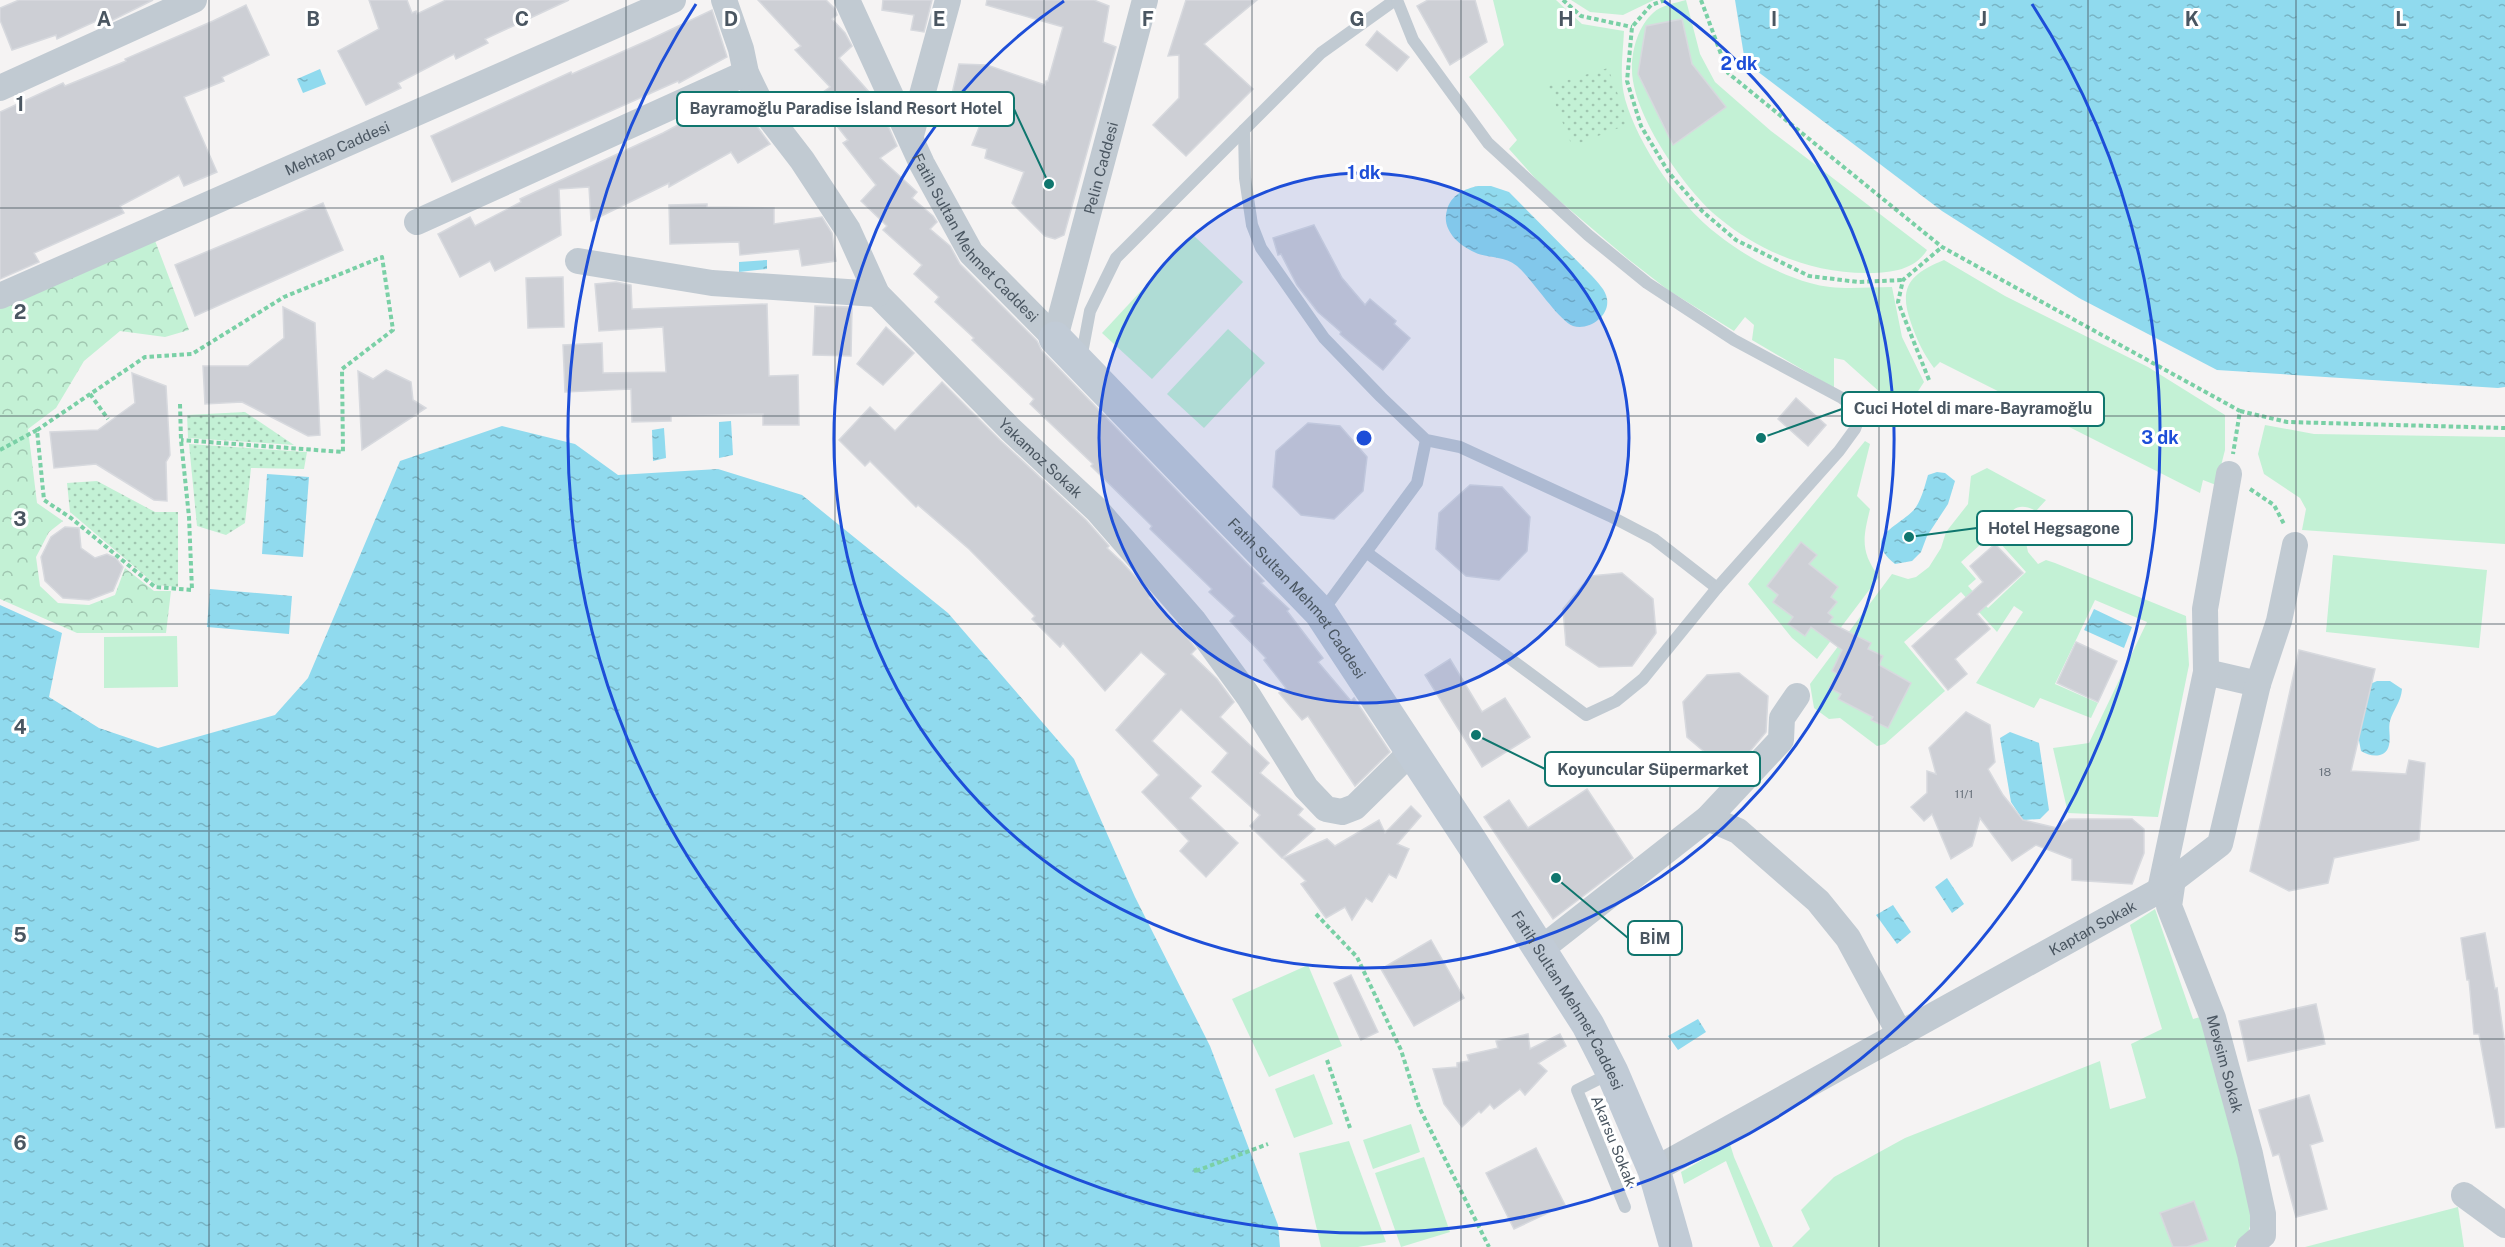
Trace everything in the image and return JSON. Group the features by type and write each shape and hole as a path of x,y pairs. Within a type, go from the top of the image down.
{"street":[{"path":"0,88 194,0"},
{"name":"Mehtap Caddesi","path":"0,296 643,6 673,0"},
{"name":"Yakamoz Sokak","path":"724,0 741,49 746,73 765,112 802,160 848,230 877,294 1010,429 1097,510 1193,620 1249,697 1306,788 1326,809 1342,812 1355,807 1412,751"},
{"name":"Fatih Sultan Mehmet Caddesi","path":"847,0 935,190 971,253 1320,612 1541,949 1588,1025 1612,1072 1654,1170 1676,1247"},
{"path":"911,135 948,0"},
{"name":"Pelin Caddesi","path":"1055,338 1144,0"},
{"path":"417,222 746,73"},
{"path":"578,261 712,284 877,294"},
{"path":"2167,884 2206,672 2205,609 2229,474"},
{"name":"Kaptan Sokak","path":"1654,1170 2167,884 2220,844 2258,684 2279,621 2295,545"},
{"path":"2206,672 2258,684"},
{"path":"1541,949 1708,818 1781,740 1782,718 1797,696"},
{"path":"1708,818 1738,831 1818,901 1848,938 1900,1034"},
{"name":"Mevsim Sokak","path":"2167,884 2169,906 2213,1018 2264,1214 2263,1235 2249,1247"},
{"path":"2464,1195 2505,1225"}],"lane":[{"path":"1080,364 1090,311 1116,258 1322,53 1396,0 1413,40 1488,143 1588,235 1647,283 1734,340 1842,398 1852,406 1859,418 1855,429 1839,451 1717,588 1643,679 1616,701 1586,715 1366,552"},
{"path":"1244,130 1245,178 1252,225 1261,248 1324,338 1426,440 1460,447 1610,516 1654,539 1717,588"},
{"path":"1320,612 1330,602 1417,483 1426,440"},
{"name":"Akarsu Sokak","path":"1612,1072 1577,1090 1625,1207"}],"path":[{"path":"1563,0 1581,16 1632,27"},
{"path":"1665,0 1651,5 1632,27 1627,81 1641,126 1669,173 1702,211 1736,240 1809,276 1858,282 1903,280"},
{"path":"1701,0 1728,73 1942,247 2241,411 2287,422 2505,428"},
{"path":"1929,380 1898,302 1903,280 1942,247"},
{"path":"0,450 37,430 145,357 192,354 285,297 382,257 393,330 342,369 343,452 181,440"},
{"path":"90,394 108,419"},
{"path":"37,430 44,500 71,518 155,587 192,590 180,404"},
{"path":"2241,411 2229,474 2274,505 2295,545"},
{"path":"1316,914 1357,957 1401,1050 1419,1107 1489,1247"},
{"path":"1327,1060 1350,1128"},
{"path":"1196,1171 1268,1144"}],"green space":[{"path":"1493,0 1556,0 1582,24 1624,31 1622,82 1631,117 1650,154 1675,191 1703,222 1727,242 1773,269 1810,283 1840,288 1892,287 1902,337 1924,382 1911,402 1896,398 1892,403 1844,360 1834,358 1834,388 1752,340 1754,325 1745,317 1734,331 1668,290 1542,186 1509,149 1517,140 1469,77 1504,45"},
{"path":"1571,0 1654,0 1623,15 1590,12"},
{"path":"1686,0 1700,54 1715,82 1771,131 1927,250 1922,257 1908,267 1883,272 1846,272 1807,265 1752,241 1706,206 1666,156 1637,98 1632,72 1635,44 1647,19 1660,8"},
{"path":"1608,68 1629,124 1572,146 1548,86"},
{"path":"1193,235 1243,282 1152,379 1102,333"},
{"path":"154,238 189,330 165,337 120,331 84,361 56,408 28,429 37,503 63,521 49,532 36,557 40,586 58,603 89,605 115,595 125,568 154,591 171,591 166,633 77,633 0,599 0,304"},
{"path":"1944,260 2005,296 2148,367 2225,415 2225,450 2216,485 2203,480 2200,493 1940,362 1934,368 1923,352 1911,323 1906,300 1910,283 1915,277"},
{"path":"1228,329 1265,363 1204,428 1167,394"},
{"path":"245,412 294,445 188,438 187,415"},
{"path":"2265,425 2314,434 2505,437 2505,544 2302,530 2306,509 2300,498 2264,474 2258,454"},
{"path":"1865,441 1870,444 1857,496 1870,509 1865,536 1866,552 1879,577 1817,659 1792,638 1748,584"},
{"path":"189,444 307,452 304,469 251,468 245,523 226,535 197,526"},
{"path":"1987,468 2046,500 2036,511 2025,507 2016,508 2009,514 2005,525 2014,536 2026,543 2028,552 2038,564 2046,560 2055,563 2186,616 2189,665 2158,817 2068,813 2053,748 2089,743 2147,622 2095,600 2055,684 2098,703 2091,718 2040,698 2034,708 1976,683 2023,612 2014,606 1997,632 1961,592 1904,642 1945,691 1885,744 1877,746 1840,718 1829,719 1814,708 1810,684 1892,574 1908,579 1916,577 1929,567 1941,548 1946,532 1968,504 1971,476","holes":["1992,534 2026,572 1988,608 1968,586 1976,579 1961,562"]},
{"path":"97,481 155,512 178,512 178,587 156,585 70,512 67,483"},
{"path":"2333,555 2487,570 2479,648 2326,632"},
{"path":"177,636 178,687 104,688 104,637"},
{"path":"2155,909 2193,1019 2204,1016 2253,1215 2248,1233 2234,1247 1792,1247 1810,1229 1801,1210 1834,1177 1905,1138 2100,1061 2110,1109 2146,1098 2131,1044 2162,1029 2130,925"},
{"path":"1308,965 1342,1046 1269,1077 1232,999"},
{"path":"1314,1074 1333,1124 1294,1138 1275,1089"},
{"path":"1411,1124 1420,1152 1373,1169 1363,1140"},
{"path":"1349,1141 1386,1242 1358,1247 1321,1247 1299,1153"},
{"path":"1730,1144 1773,1247 1760,1247 1726,1161 1684,1184 1681,1172"},
{"path":"1424,1157 1450,1232 1401,1247 1375,1173"},
{"path":"2458,1207 2464,1247 2305,1247"}],"water":[{"path":"1735,0 2505,0 2505,387 2217,370 2079,298 1942,211 1745,62"},
{"path":"320,69 326,84 303,93 297,79"},
{"path":"1478,186 1491,186 1509,192 1596,281 1603,289 1607,299 1605,311 1597,321 1585,326 1573,326 1560,316 1517,266 1506,260 1474,252 1452,236 1446,224 1449,205 1459,194"},
{"path":"767,260 767,269 739,272 739,262"},
{"path":"731,421 733,455 719,458 719,422"},
{"path":"502,426 575,444 618,475 718,469 802,495 948,613 1074,759 1135,897 1210,1046 1278,1225 1280,1247 0,1247 0,605 62,633 49,697 99,728 158,748 275,715 308,678 400,461"},
{"path":"664,428 666,458 653,461 652,430"},
{"path":"1937,472 1945,473 1955,481 1948,504 1927,536 1921,552 1912,561 1895,564 1881,546 1882,538 1916,507 1928,475"},
{"path":"267,474 309,477 303,557 262,554"},
{"path":"210,589 292,596 289,634 207,627"},
{"path":"2094,609 2132,627 2124,648 2084,630"},
{"path":"2377,681 2390,681 2402,689 2390,721 2390,742 2385,753 2377,756 2361,751 2357,730 2368,685"},
{"path":"2010,732 2039,743 2049,810 2040,819 2023,820 2011,802 2000,738"},
{"path":"1947,878 1964,904 1952,913 1935,887"},
{"path":"1893,905 1911,932 1897,944 1876,915"},
{"path":"1698,1019 1706,1032 1678,1050 1668,1036"}],"building":[{"path":"19,0 153,0 109,22 107,16 57,39 56,35 12,50 0,20 0,8"},
{"path":"369,0 407,0 412,13 416,11 417,14 446,0 569,0 485,39 488,43 456,59 454,54 398,83 401,88 366,105 338,51 379,29"},
{"path":"758,0 826,0 835,9 837,15 832,19 845,33 852,46 839,58 877,101 883,114 879,117 889,128 897,146 880,158 917,192 912,198 937,222 930,229 950,246 960,264 1037,341 1042,351 1264,581 1261,583 1289,609 1287,611 1323,658 1318,662 1351,701 1354,698 1390,752 1355,786 1308,716 1302,720 1279,693 1286,688 1264,660 1266,658 1230,621 1235,616 1209,592 1212,589 1150,529 1152,526 1091,466 1093,464 1030,404 1034,399 935,302 939,297 914,274 922,265 883,230 887,226 861,201 876,185 843,143 848,140 815,98 830,87 795,50 801,46"},
{"path":"883,0 932,0 924,32 911,30 914,15 882,10"},
{"path":"987,0 1094,0 1109,6 1103,42 1116,47 1064,235 1055,239 1045,236 1012,203 1024,172 985,158 987,149 972,145 980,125 970,124 973,103 951,98 959,64 987,65 1045,85 1063,27 986,5"},
{"path":"1186,0 1257,0 1204,44 1253,89 1186,156 1153,125 1179,98 1179,55 1168,56"},
{"path":"1428,0 1475,0 1487,42 1450,65 1417,6"},
{"path":"246,5 269,55 222,77 224,81 184,97 217,172 184,186 179,175 120,206 124,213 34,253 39,262 0,279 0,112 63,83 65,86 126,61 125,59"},
{"path":"712,10 727,57 679,83 678,81 452,182 431,136"},
{"path":"1682,19 1692,64 1726,107 1673,145 1638,74 1646,26"},
{"path":"1377,31 1409,57 1397,71 1366,45"},
{"path":"743,101 753,121 770,144 738,163 731,152 669,187 669,183 591,221 589,187 559,189 561,235 495,271 490,261 460,277 438,234 470,217 475,226 521,202 520,199 663,133 708,109 713,118"},
{"path":"323,203 343,250 195,316 175,265"},
{"path":"707,204 707,207 774,208 774,224 822,217 832,233 836,261 802,266 799,249 740,255 739,242 670,244 669,205"},
{"path":"1314,225 1342,278 1365,305 1370,299 1396,321 1394,324 1410,338 1383,370 1318,312 1297,285 1281,254 1278,255 1273,238"},
{"path":"563,277 564,327 528,328 526,278"},
{"path":"616,282 631,285 632,309 767,304 769,376 798,375 799,425 763,425 763,414 671,416 671,421 632,422 631,389 565,392 563,345 602,343 603,373 666,372 663,327 599,331 595,284"},
{"path":"815,306 852,307 851,356 813,355"},
{"path":"283,307 315,323 320,435 308,436 242,402 205,404 203,366 248,366 284,338"},
{"path":"886,327 914,353 883,385 857,364"},
{"path":"386,370 411,382 413,400 426,408 362,450 358,371 373,379"},
{"path":"132,373 166,386 170,455 166,462 167,501 154,500 96,464 54,468 50,432 98,430 135,403"},
{"path":"942,382 1086,520 1109,546 1107,548 1152,595 1149,598 1181,629 1196,649 1191,654 1217,679 1234,702 1220,717 1269,763 1260,773 1303,809 1298,815 1315,829 1282,858 1250,826 1260,815 1212,772 1228,753 1181,709 1152,741 1201,786 1190,798 1238,843 1206,877 1180,851 1189,841 1142,792 1159,775 1116,730 1166,674 1141,652 1105,691 1063,643 1060,647 1032,619 1035,616 969,549 918,505 916,507 870,461 865,466 839,440 870,407 895,431"},
{"path":"1796,398 1826,425 1808,446 1778,419"},
{"path":"1308,423 1340,426 1367,457 1363,491 1334,519 1301,515 1273,487 1276,451"},
{"path":"1470,485 1502,487 1530,517 1527,551 1499,580 1466,576 1436,549 1439,513"},
{"path":"65,527 79,528 81,548 95,558 107,554 116,558 123,567 113,591 89,600 63,598 45,581 41,557 51,537"},
{"path":"1801,542 1817,555 1809,564 1838,587 1831,597 1837,602 1828,613 1833,617 1829,622 1871,643 1868,649 1883,656 1879,665 1911,683 1888,728 1871,720 1873,717 1838,699 1841,694 1829,688 1837,674 1832,671 1842,650 1811,627 1805,636 1788,624 1793,617 1773,602 1778,595 1767,586"},
{"path":"1995,544 2023,573 1977,614 1990,629 1955,659 1967,674 1948,690 1912,646 1983,582 1970,566"},
{"path":"1622,573 1653,599 1656,633 1632,666 1599,667 1566,645 1563,609 1590,576"},
{"path":"2076,642 2117,661 2098,702 2057,683"},
{"path":"2299,650 2375,669 2351,771 2406,774 2409,760 2425,763 2419,840 2334,858 2328,883 2289,891 2250,871"},
{"path":"1450,659 1482,712 1505,698 1530,737 1482,767 1425,675"},
{"path":"1739,673 1768,696 1766,732 1746,756 1714,760 1687,737 1683,702 1707,675"},
{"path":"1966,712 1990,725 1995,762 1988,769 2003,795 2023,820 2057,828 2069,819 2132,819 2144,829 2144,853 2132,884 2072,880 2072,859 2036,845 2012,861 1980,818 1972,846 1951,859 1932,814 1924,821 1911,807 1927,793 1927,771 1936,774 1929,748"},
{"path":"1587,789 1633,858 1553,919 1484,817 1509,800 1528,828"},
{"path":"1411,806 1421,816 1397,844 1409,849 1396,878 1389,874 1372,902 1366,898 1352,920 1345,907 1326,918 1301,884 1306,881 1283,858 1327,839 1335,846 1379,820 1385,833"},
{"path":"2485,933 2495,989 2497,988 2505,1046 2505,1127 2496,1128 2479,1034 2474,1034 2469,980 2467,980 2461,938"},
{"path":"1431,940 1464,998 1414,1026 1381,969"},
{"path":"1351,975 1378,1032 1361,1040 1334,983"},
{"path":"2316,1004 2325,1044 2248,1061 2239,1021"},
{"path":"1528,1034 1530,1049 1560,1034 1566,1046 1538,1063 1547,1071 1525,1095 1520,1089 1494,1109 1490,1104 1462,1127 1444,1104 1433,1069 1457,1067 1457,1063 1469,1061 1467,1055 1498,1048 1496,1041"},
{"path":"2309,1095 2323,1141 2310,1145 2327,1209 2296,1217 2279,1154 2273,1156 2259,1110"},
{"path":"1536,1148 1565,1205 1514,1229 1486,1173"},
{"path":"2194,1201 2208,1240 2187,1247 2173,1247 2160,1213"}],"place":[{"name":"Bayramoğlu Paradise İsland Resort Hotel","path":"1049,184"},
{"name":"Cuci Hotel di mare-Bayramoğlu","path":"1761,438"},
{"name":"Hotel Hegsagone","path":"1909,537"},
{"name":"Koyuncular Süpermarket","path":"1476,735"},
{"name":"BİM","path":"1556,878"}]}
